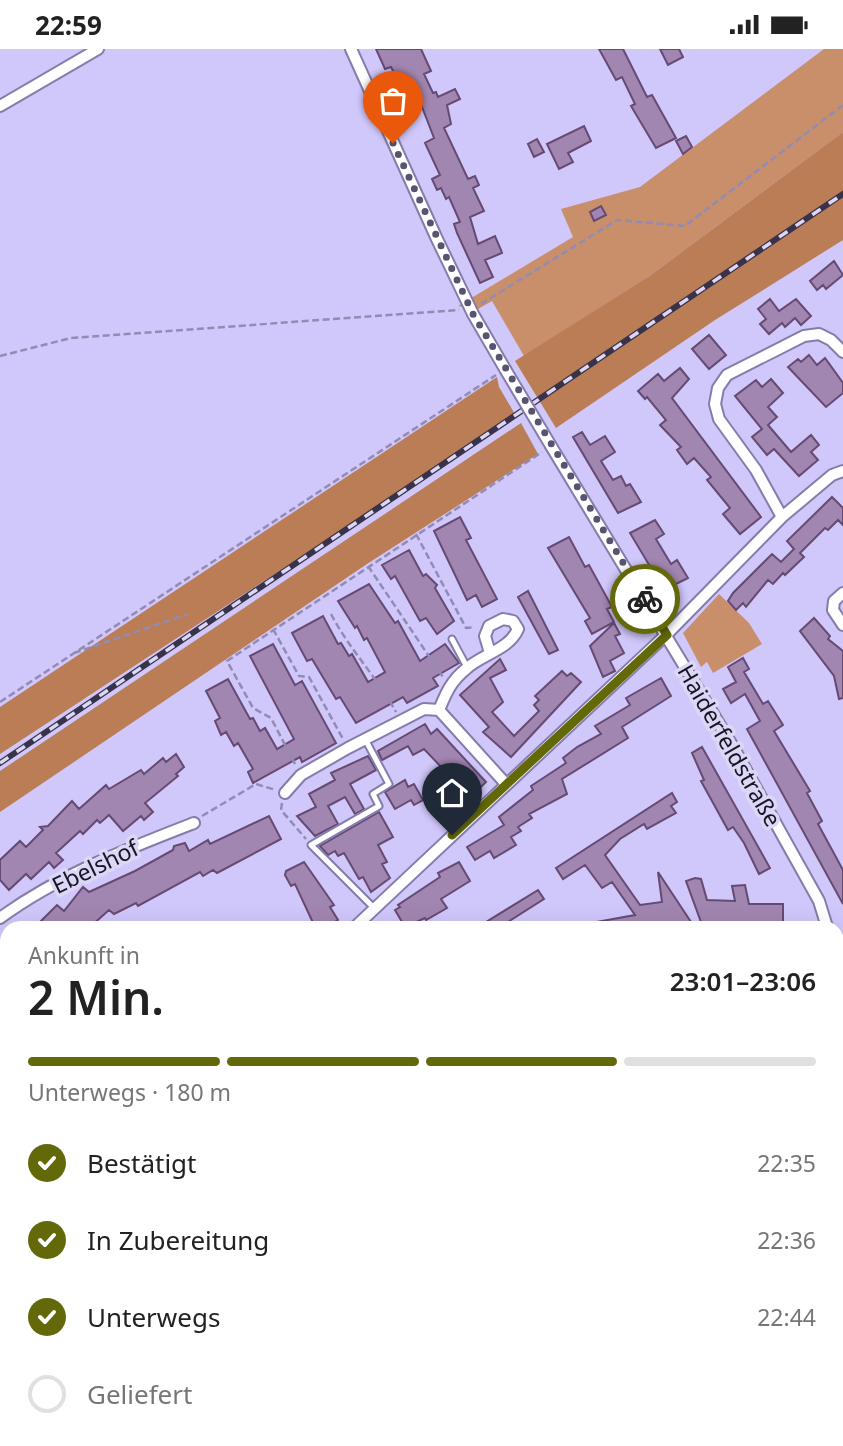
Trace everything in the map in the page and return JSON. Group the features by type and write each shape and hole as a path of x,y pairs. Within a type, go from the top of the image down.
{"street":[{"path":"0,106 99,49"},
{"name":"Haiderfeldstraße","path":"351,49 471,310 667,635 819,901 825,921"},
{"path":"782,517 756,470 719,419 715,404 718,388 727,375 804,336 819,334 831,340 843,352"},
{"path":"362,921 667,635 782,517 832,475 843,471"},
{"path":"843,593 834,601 833,610 843,625"},
{"path":"439,710 449,685 467,667 513,641 517,629 513,621 503,619 489,626 485,636 490,653"},
{"path":"285,793 301,775 424,709 439,710 506,784"},
{"name":"Ebelshof","path":"0,918 20,903 106,857 194,823"}],"lane":[{"path":"452,639 467,667"},
{"path":"365,740 389,785 373,794 379,806 312,845 375,909"}],"path":[{"path":"0,356 71,338 471,310 617,220 685,226 843,105"},
{"path":"0,702 505,369"},
{"path":"301,775 271,718 253,708 228,661 551,446"},
{"path":"416,534 466,628 489,626"},
{"path":"368,566 449,685"},
{"path":"71,654 188,614"},
{"path":"331,614 343,637 384,689 401,721"},
{"path":"273,629 299,675 309,677 348,748"},
{"path":"194,823 209,809 256,784 285,793 281,810 312,845"}],"shaded area":[{"path":"824,49 843,49 843,132 651,275 524,356 492,301 478,309 458,306 573,237 561,209 640,187"},
{"path":"843,132 843,240 715,320 556,428 515,361 651,275"},
{"path":"497,377 499,387 516,416 0,754 0,707"},
{"path":"521,423 538,454 367,564 0,812 0,771"},
{"path":"719,594 749,623 762,644 713,673 707,662 701,667 683,633"}],"building":[{"path":"376,49 421,49 431,71 424,74 433,93 436,92 438,97 455,89 460,99 447,105 451,124 444,128 468,179 475,176 479,185 473,188 484,211 470,217 478,244 495,236 502,253 485,260 493,277 480,283 457,233 454,224 460,222 449,197 446,199 441,188 437,190 432,179 440,175 425,143 434,138 417,94 410,98 400,75 396,77 391,67 385,69"},
{"path":"599,49 623,49 647,97 652,95 676,138 656,148 631,106 635,104 622,77 616,80"},
{"path":"660,49 679,49 683,57 668,65"},
{"path":"584,126 591,141 568,153 573,162 559,169 547,144"},
{"path":"686,136 692,147 683,154 676,141"},
{"path":"537,139 544,152 534,157 528,144"},
{"path":"601,206 606,215 594,221 590,212"},
{"path":"834,261 843,275 826,289 823,285 817,290 810,281"},
{"path":"770,299 779,311 796,299 811,316 801,325 795,318 785,327 782,323 769,334 760,324 766,319 758,309"},
{"path":"709,335 726,355 709,369 692,349"},
{"path":"809,355 817,365 825,358 843,383 843,393 826,407 788,367 798,359 801,362"},
{"path":"680,368 689,379 672,398 761,517 740,534 723,514 730,508 707,480 711,477 694,458 687,464 677,450 681,447 660,425 666,420 647,397 645,399 638,391 658,374 664,381"},
{"path":"771,379 783,393 768,407 777,417 768,425 791,452 811,435 819,445 811,452 818,460 799,476 774,449 767,455 752,437 762,429 735,396 756,380 762,387"},
{"path":"582,432 590,445 605,436 615,452 601,461 613,480 621,476 626,486 630,484 641,502 618,513 573,437"},
{"path":"832,497 843,508 843,525 838,520 828,530 825,528 800,553 804,557 785,575 783,573 773,584 768,580 746,607 743,603 736,610 728,601 733,593 772,554 781,562 794,549 787,541"},
{"path":"460,517 471,538 466,540 497,599 482,607 476,595 467,600 434,531"},
{"path":"655,520 664,534 656,539 671,564 677,560 688,578 664,590 630,533"},
{"path":"569,537 585,567 589,565 612,607 607,609 614,622 592,634 585,621 590,618 548,548"},
{"path":"409,550 423,576 426,574 437,585 435,588 454,621 437,634 426,618 420,621 395,576 391,579 382,565"},
{"path":"369,584 395,623 398,621 420,661 445,644 459,663 433,678 438,686 407,703 403,697 356,723 340,697 336,699 312,659 307,661 292,633 323,616 338,644 341,643 349,656 352,654 368,682 385,672 367,638 364,640 338,601"},
{"path":"528,591 558,650 549,654 518,597"},
{"path":"814,618 830,636 828,639 843,651 843,698 839,699 834,676 800,631"},
{"path":"614,623 620,634 615,636 624,653 610,661 615,671 603,677 590,646"},
{"path":"273,644 295,685 302,681 336,743 302,762 300,757 253,783 248,772 253,769 238,743 234,746 226,732 221,735 215,721 220,718 206,691 228,679 250,719 253,718 260,731 265,728 277,749 294,739 250,656"},
{"path":"743,658 749,669 744,672 763,704 768,701 783,725 774,731 810,791 807,793 822,821 818,824 843,870 843,904 747,729 760,721 745,694 731,703 723,689 736,682 728,667"},
{"path":"500,659 506,670 490,678 503,702 492,712 514,736 539,711 534,705 539,700 535,696 562,671 567,676 571,673 581,682 511,757 483,732 489,727 460,695"},
{"path":"661,678 671,696 622,727 628,738 562,779 567,794 529,814 532,818 518,827 521,831 511,837 516,845 494,858 490,851 475,860 467,847 504,825 499,817 533,790 531,786 566,763 563,758 601,734 595,726 630,705 626,698"},
{"path":"425,724 431,734 437,729 486,782 458,809 451,801 463,790 424,749 413,755 408,746 382,760 378,751"},
{"path":"702,747 770,868 759,874 744,843 733,827 728,830 701,781 704,780 692,753"},
{"path":"176,754 184,767 176,774 178,776 145,803 153,812 144,820 141,816 123,831 109,815 100,823 97,820 83,834 80,831 56,853 63,860 54,868 49,862 31,879 26,874 9,890 0,880 0,860 20,841 26,847 43,830 40,827 48,826 72,801 79,809 106,785 109,789 141,770 144,774 163,758 166,762"},
{"path":"368,756 376,770 350,784 364,809 355,814 345,797 328,806 338,824 315,836 297,816 316,807 309,794 335,780 331,773"},
{"path":"405,780 408,787 414,784 423,800 414,805 411,800 395,809 385,792"},
{"path":"672,793 677,802 671,806 676,813 647,829 644,824 620,839 605,855 640,905 662,902 658,872 690,921 602,921 635,915 612,882 602,888 585,865 563,879 556,868"},
{"path":"379,812 393,837 378,845 387,862 382,864 390,878 371,892 363,877 359,879 344,853 338,856 335,851 328,855 320,846"},
{"path":"269,816 281,839 217,873 213,870 203,876 200,872 138,906 136,903 114,914 109,910 97,921 41,921 57,905 64,911 83,887 89,892 135,871 173,850 174,846 185,843 189,851 208,840 210,844"},
{"path":"304,862 334,905 330,907 338,920 312,921 295,884 291,886 285,875 286,871"},
{"path":"459,862 470,881 441,899 447,908 426,920 401,921 395,910 400,907 398,905 440,877 438,873"},
{"path":"701,879 707,900 735,901 732,886 745,885 749,904 783,904 783,921 701,921 686,881"},
{"path":"538,890 544,899 509,921 488,921"}],"railway":[{"path":"0,763 843,194"}],"way so far":[{"path":"393,143 473,314 645,599"}],"route":[{"path":"452,835 667,635 645,599"}]}
